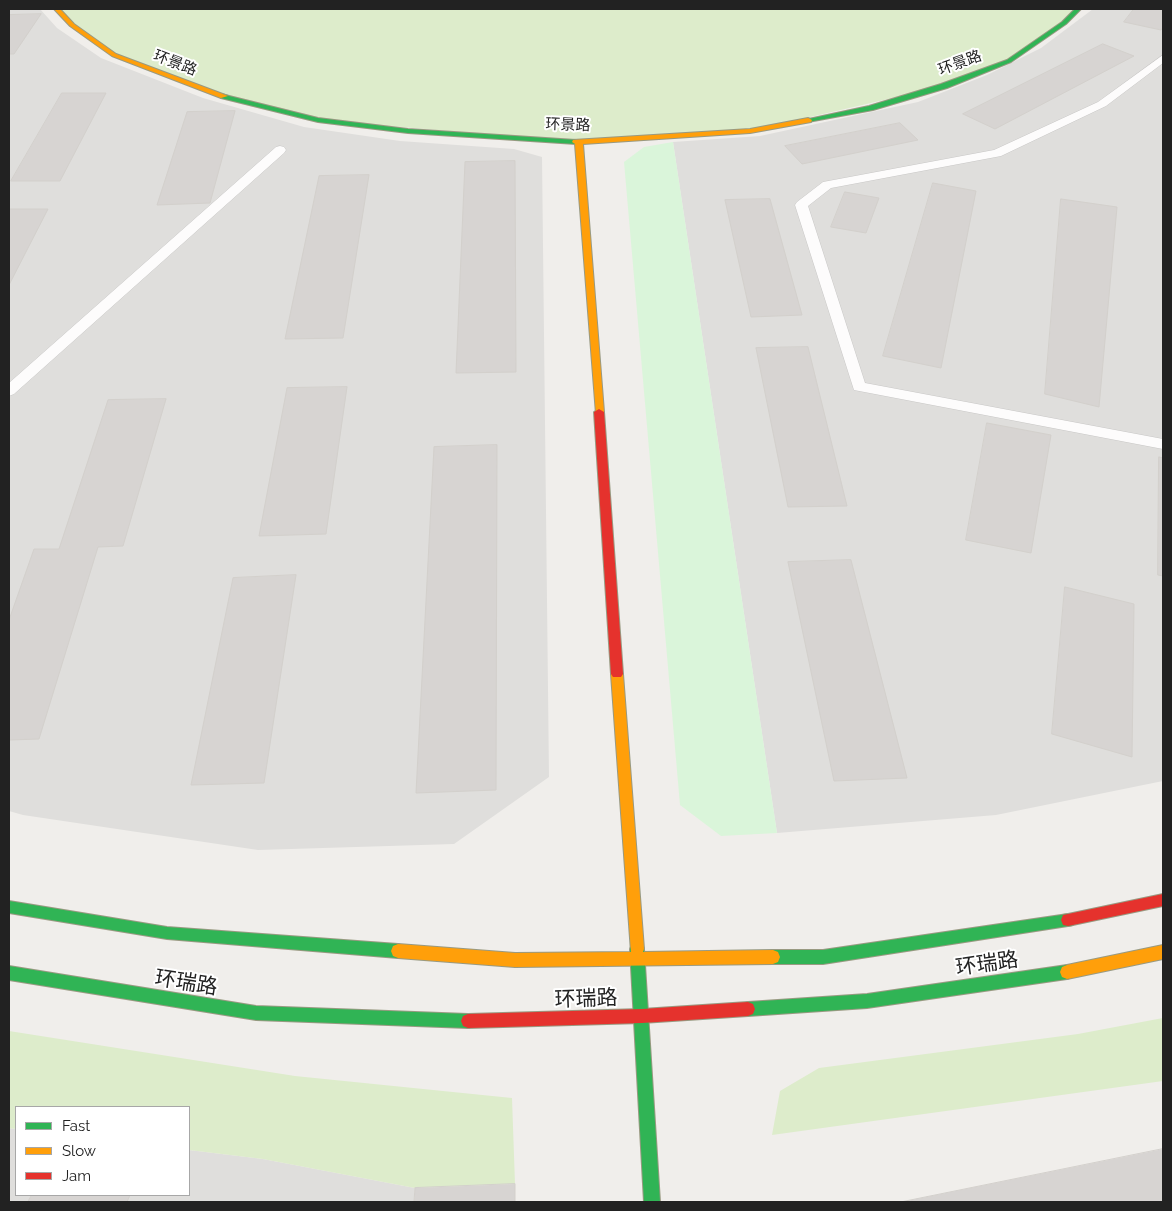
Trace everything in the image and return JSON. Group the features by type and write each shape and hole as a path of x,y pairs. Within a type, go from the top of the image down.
{"street":[{"name":"环景路","path":"57,9 72,24 114,55 215,94 318,120 408,131 579,142 750,131 870,108 944,86 1009,61 1064,23 1078,9"},
{"path":"579,142 642,1016 652,1202"},
{"name":"环瑞路","path":"9,907 167,933 515,960 823,956 1051,923 1163,900"},
{"name":"环瑞路","path":"9,973 256,1013 452,1022 642,1016 868,1001 1092,968 1163,952"}],"lane":[{"path":"1163,58 1102,104 997,153 827,185 801,205 859,387 1163,444"},
{"path":"9,391 280,150"}],"shaded area":[{"path":"9,9 40,9 57,28 101,58 203,98 304,127 400,141 514,149 542,157 549,777 454,844 258,850 23,815 9,811"},
{"path":"1093,9 1163,9 1163,781 996,815 777,833 673,142 760,136 918,102 987,75 1041,48"},
{"path":"9,1128 15,1129 15,1196 190,1196 190,1150 263,1159 415,1188 414,1202 9,1202"}],"green space":[{"path":"57,9 1078,9 1064,23 1009,61 944,86 750,131 579,142 318,120 215,94 114,55 72,25"},
{"path":"673,142 777,833 721,836 680,805 624,162 644,147"},
{"path":"1163,1018 1163,1081 772,1135 780,1091 819,1068 1078,1034"},
{"path":"9,1031 295,1076 512,1098 515,1184 415,1188 263,1159 190,1150 190,1106 15,1106 15,1129 9,1128"}],"building":[{"path":"1134,9 1163,9 1163,27 1161,30 1124,22"},
{"path":"41,14 14,54 9,54 9,15"},
{"path":"1103,44 1134,56 995,129 963,114"},
{"path":"62,93 106,93 60,181 11,181"},
{"path":"235,111 210,203 157,205 187,112"},
{"path":"900,123 918,140 802,164 785,146"},
{"path":"515,161 516,372 456,373 465,162"},
{"path":"369,175 343,338 285,339 319,176"},
{"path":"933,183 976,191 941,368 883,356"},
{"path":"845,192 879,198 866,233 831,227"},
{"path":"770,199 802,315 751,317 725,200"},
{"path":"1061,199 1117,207 1099,407 1045,394"},
{"path":"9,209 48,209 9,285"},
{"path":"808,347 847,506 788,507 756,348"},
{"path":"347,387 326,534 259,536 287,388"},
{"path":"166,399 123,546 98,547 39,739 9,740 9,620 34,549 59,549 108,400"},
{"path":"987,423 1051,435 1031,553 966,540"},
{"path":"497,445 496,790 416,793 434,447"},
{"path":"1159,457 1163,458 1163,576 1158,575"},
{"path":"851,560 907,778 834,781 788,562"},
{"path":"296,575 264,783 191,785 233,578"},
{"path":"1065,587 1134,604 1132,757 1052,734"},
{"path":"1163,1149 1163,1202 901,1202"},
{"path":"515,1184 515,1202 414,1202 415,1188"},
{"path":"31,1196 130,1196 127,1202 28,1202"}],"traffic: fast":[{"path":"808,120 870,108 944,86 1009,61 1064,23 1078,9"},
{"path":"224,96 318,120 408,131 576,142"},
{"path":"9,907 167,933 398,951"},
{"path":"773,957 823,957 1068,920"},
{"path":"637,949 652,1202"},
{"path":"748,1009 867,1001 1067,972"},
{"path":"9,973 256,1013 468,1021"}],"traffic: slow":[{"path":"57,9 72,25 114,55 224,96"},
{"path":"576,142 750,131 808,120"},
{"path":"579,142 599,412"},
{"path":"617,674 637,949"},
{"path":"398,951 515,960 773,957"},
{"path":"1067,972 1163,952"}],"traffic: jam":[{"path":"599,412 617,674"},
{"path":"1068,920 1163,900"},
{"path":"468,1021 642,1016 748,1009"}]}
